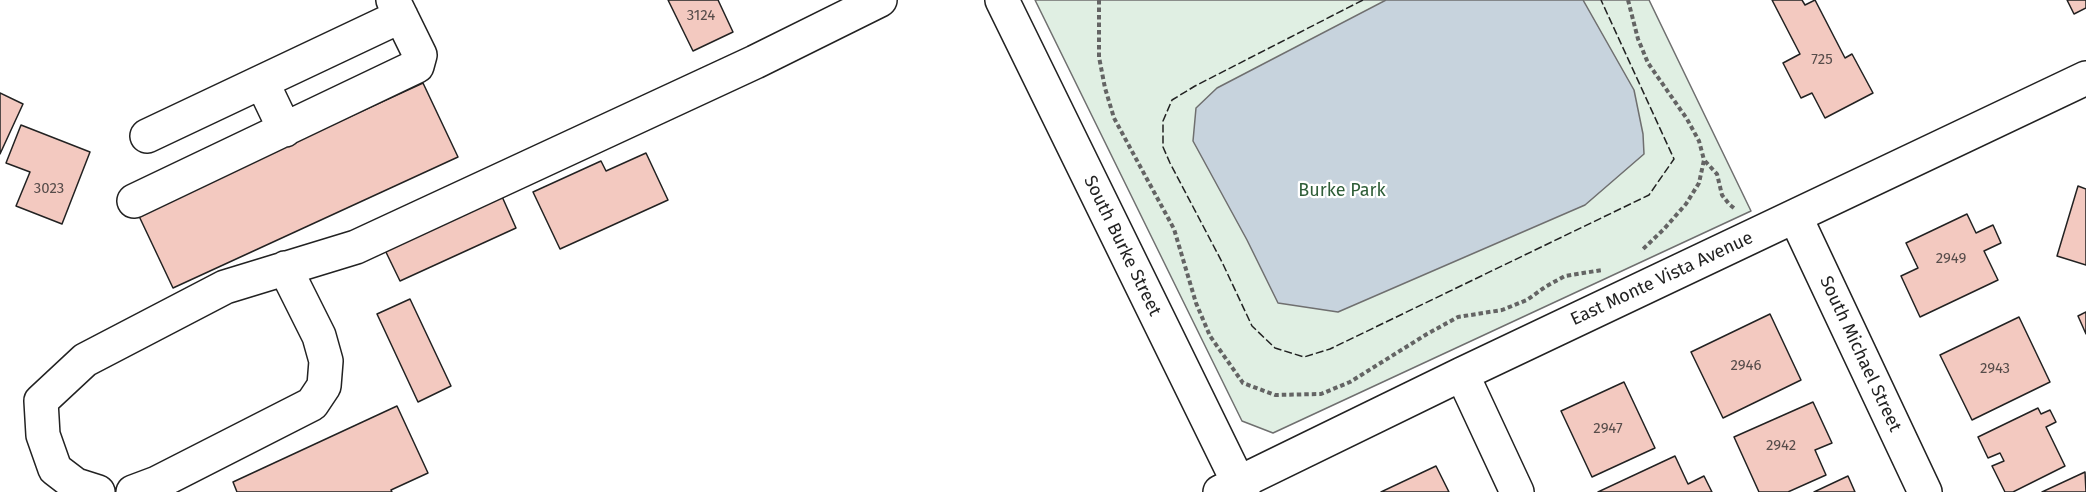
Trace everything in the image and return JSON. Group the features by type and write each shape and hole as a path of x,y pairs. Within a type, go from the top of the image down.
{"street":[{"path":"98,492 76,485 55,469 43,435 41,401 85,360 225,287 356,247 755,62 880,0"},
{"name":"South Burke Street","path":"1002,0 1234,489"},
{"path":"134,201 417,66 420,55 397,8 262,81 147,136"},
{"name":"East Monte Vista Avenue","path":"1234,489 1462,374 2086,78"},
{"path":"262,81 285,129"},
{"name":"South Michael Street","path":"1795,216 1925,492"},
{"path":"132,492 157,483 312,404 324,386 326,361 319,336 285,268"},
{"path":"1462,374 1517,492"}],"path":[{"path":"1099,0 1099,57 1114,118 1174,229 1196,303 1210,336 1243,383 1275,395 1321,394 1350,382 1458,317 1502,310 1527,300 1565,276 1606,270"},
{"path":"1628,0 1638,39 1648,63 1687,118 1699,141 1704,160 1699,183 1686,204 1636,255"},
{"path":"1704,160 1717,174 1722,195 1728,204 1737,211 1742,211"}],"green space":[{"name":"Burke Park","path":"1035,0 1649,0 1751,211 1273,433 1242,421"}],"shaded area":[{"path":"1386,0 1583,0 1634,90 1643,134 1644,154 1585,205 1338,312 1278,303 1247,240 1193,141 1196,108 1217,88"}],"building":[{"path":"668,0 718,0 733,32 693,51"},
{"path":"1772,0 1802,0 1805,5 1815,0 1845,58 1852,54 1873,93 1825,118 1812,93 1801,98 1783,63 1800,54"},
{"path":"2067,0 2086,0 2086,8 2074,14"},
{"path":"423,83 458,157 173,288 138,214"},
{"path":"0,93 23,104 0,154"},
{"path":"21,125 90,152 62,224 16,206 30,172 6,163"},
{"path":"646,153 668,200 560,249 533,192 601,161 606,171"},
{"path":"2078,186 2086,189 2086,265 2057,256"},
{"path":"500,192 516,228 400,281 383,246"},
{"path":"1967,214 1976,233 1993,225 2001,243 1984,251 1998,280 1920,317 1901,276 1918,268 1906,243"},
{"path":"410,299 451,386 418,402 377,314"},
{"path":"2086,312 2086,334 2078,316"},
{"path":"1770,314 1801,380 1723,418 1691,352"},
{"path":"2019,317 2050,382 1972,420 1940,355"},
{"path":"1624,382 1655,448 1592,477 1561,411"},
{"path":"1813,402 1832,443 1815,450 1826,475 1788,492 1759,492 1734,437"},
{"path":"397,406 428,473 391,490 392,492 237,492 233,482"},
{"path":"2038,408 2041,414 2050,410 2056,422 2046,427 2065,466 2013,492 2005,492 1992,466 2004,461 2000,453 1988,458 1978,437"},
{"path":"1675,456 1688,484 1704,476 1712,492 1598,492"},
{"path":"1436,466 1449,492 1381,492"},
{"path":"2085,472 2086,492 2042,492"},
{"path":"1848,476 1855,492 1814,492"}],"fence":[{"path":"1363,0 1195,86 1172,100 1163,121 1163,147 1252,326 1275,348 1304,357 1330,349 1649,195 1674,159 1601,0"}]}
